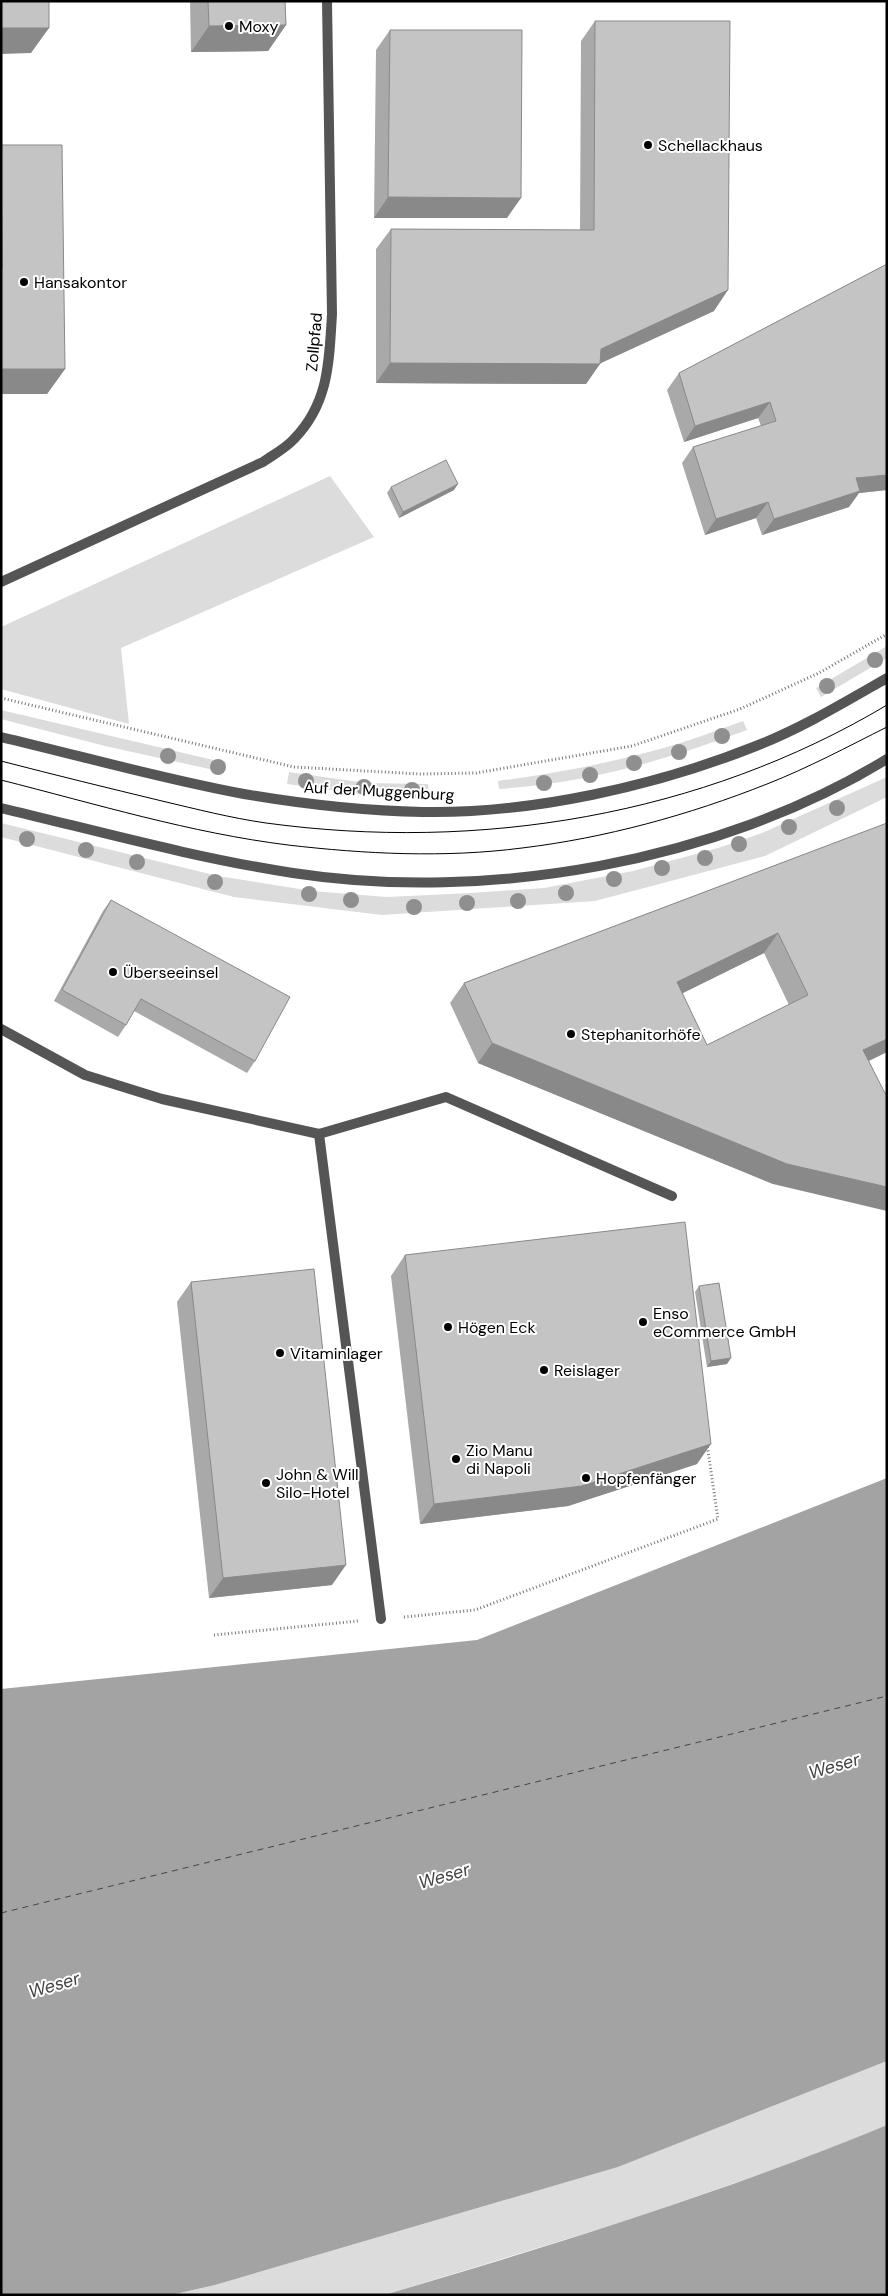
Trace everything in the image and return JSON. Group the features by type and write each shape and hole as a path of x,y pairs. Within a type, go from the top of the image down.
{"street":[{"name":"Zollpfad","path":"1,582 264,462 294,440 319,406 329,364 332,314 327,1"},
{"name":"Auf der Muggenburg","path":"1,737 157,776 244,794 316,804 403,811 472,811 548,803 694,769 758,746 806,723 887,678"},
{"path":"1,808 234,863 294,874 418,883 480,881 541,876 612,864 682,847 750,824 816,797 887,759"},
{"path":"1,1028 85,1075 162,1100 319,1134 446,1097 672,1196"},
{"path":"319,1134 381,1619"}],"path":[{"path":"1,698 244,756 294,766 420,774 476,773 632,746 740,709 819,673 887,634"},
{"path":"214,1635 475,1610 718,1519 707,1441"}],"shaded area":[{"path":"330,476 374,537 121,648 129,724 1,689 1,627"},
{"path":"887,646 887,658 821,697 816,688"},
{"path":"1,710 226,763 223,772 105,746 1,719"},
{"path":"743,721 747,730 655,761 563,782 499,789 498,781 565,771 630,757 683,742"},
{"path":"289,772 366,783 428,784 429,793 360,794 287,784"},
{"path":"887,777 887,797 765,856 595,901 382,915 234,897 1,837 1,823 218,876 312,891 387,897 471,893 544,888 633,871 718,848 762,833"},
{"path":"887,2061 887,2125 818,2154 629,2220 384,2295 171,2295 215,2285 618,2167"}],"water":[{"name":"Weser","path":"887,1478 887,2061 618,2167 215,2285 171,2295 1,2295 1,1689 477,1640"},
{"path":"887,2125 887,2295 384,2295 637,2217 763,2173"}],"building":[{"path":"1,1 49,1 49,28 1,28"},
{"path":"208,1 285,1 286,25 209,26"},
{"name":"Schellackhaus","path":"595,21 730,21 728,290 601,349 600,364 390,363 391,229 594,230"},
{"path":"390,30 522,30 521,198 388,197"},
{"name":"Hansakontor","path":"1,145 62,145 65,369 1,369"},
{"path":"887,264 887,475 856,478 860,491 774,519 768,502 716,519 693,447 776,421 770,402 695,426 679,373"},
{"path":"446,460 458,484 403,512 391,487"},
{"name":"Stephanitorhöfe","path":"887,823 887,1039 863,1050 887,1097 887,1187 787,1164 492,1043 464,983","holes":["778,933 808,995 707,1045 677,982"]},
{"path":"111,900 290,997 255,1061 141,999 126,1025 62,990"},
{"name":"Reislager","path":"685,1222 711,1444 582,1486 434,1504 405,1255"},
{"path":"314,1269 346,1565 223,1578 191,1282"},
{"path":"719,1283 731,1358 711,1361 699,1286"}],"ferry route":[{"path":"1,1913 887,1696"}],"tram line":[{"path":"1,761 201,810 266,823 346,831 427,832 507,828 587,816 665,799 741,774 816,743 887,705"},
{"path":"1,780 144,817 252,840 376,853 464,853 553,844 615,832 677,815 782,778 887,727"}],"place":[{"name":"Moxy","path":"229,26"},
{"name":"Schellackhaus","path":"648,145"},
{"name":"Hansakontor","path":"24,282"},
{"name":"Überseeinsel","path":"113,972"},
{"name":"Stephanitorhöfe","path":"571,1034"},
{"name":"Enso eCommerce GmbH","path":"643,1322"},
{"name":"Högen Eck","path":"448,1327"},
{"name":"Vitaminlager","path":"280,1353"},
{"name":"Reislager","path":"544,1370"},
{"name":"Zio Manu di Napoli","path":"456,1459"},
{"name":"Hopfenfänger","path":"586,1478"},
{"name":"John & Will Silo-Hotel","path":"266,1483"}]}
